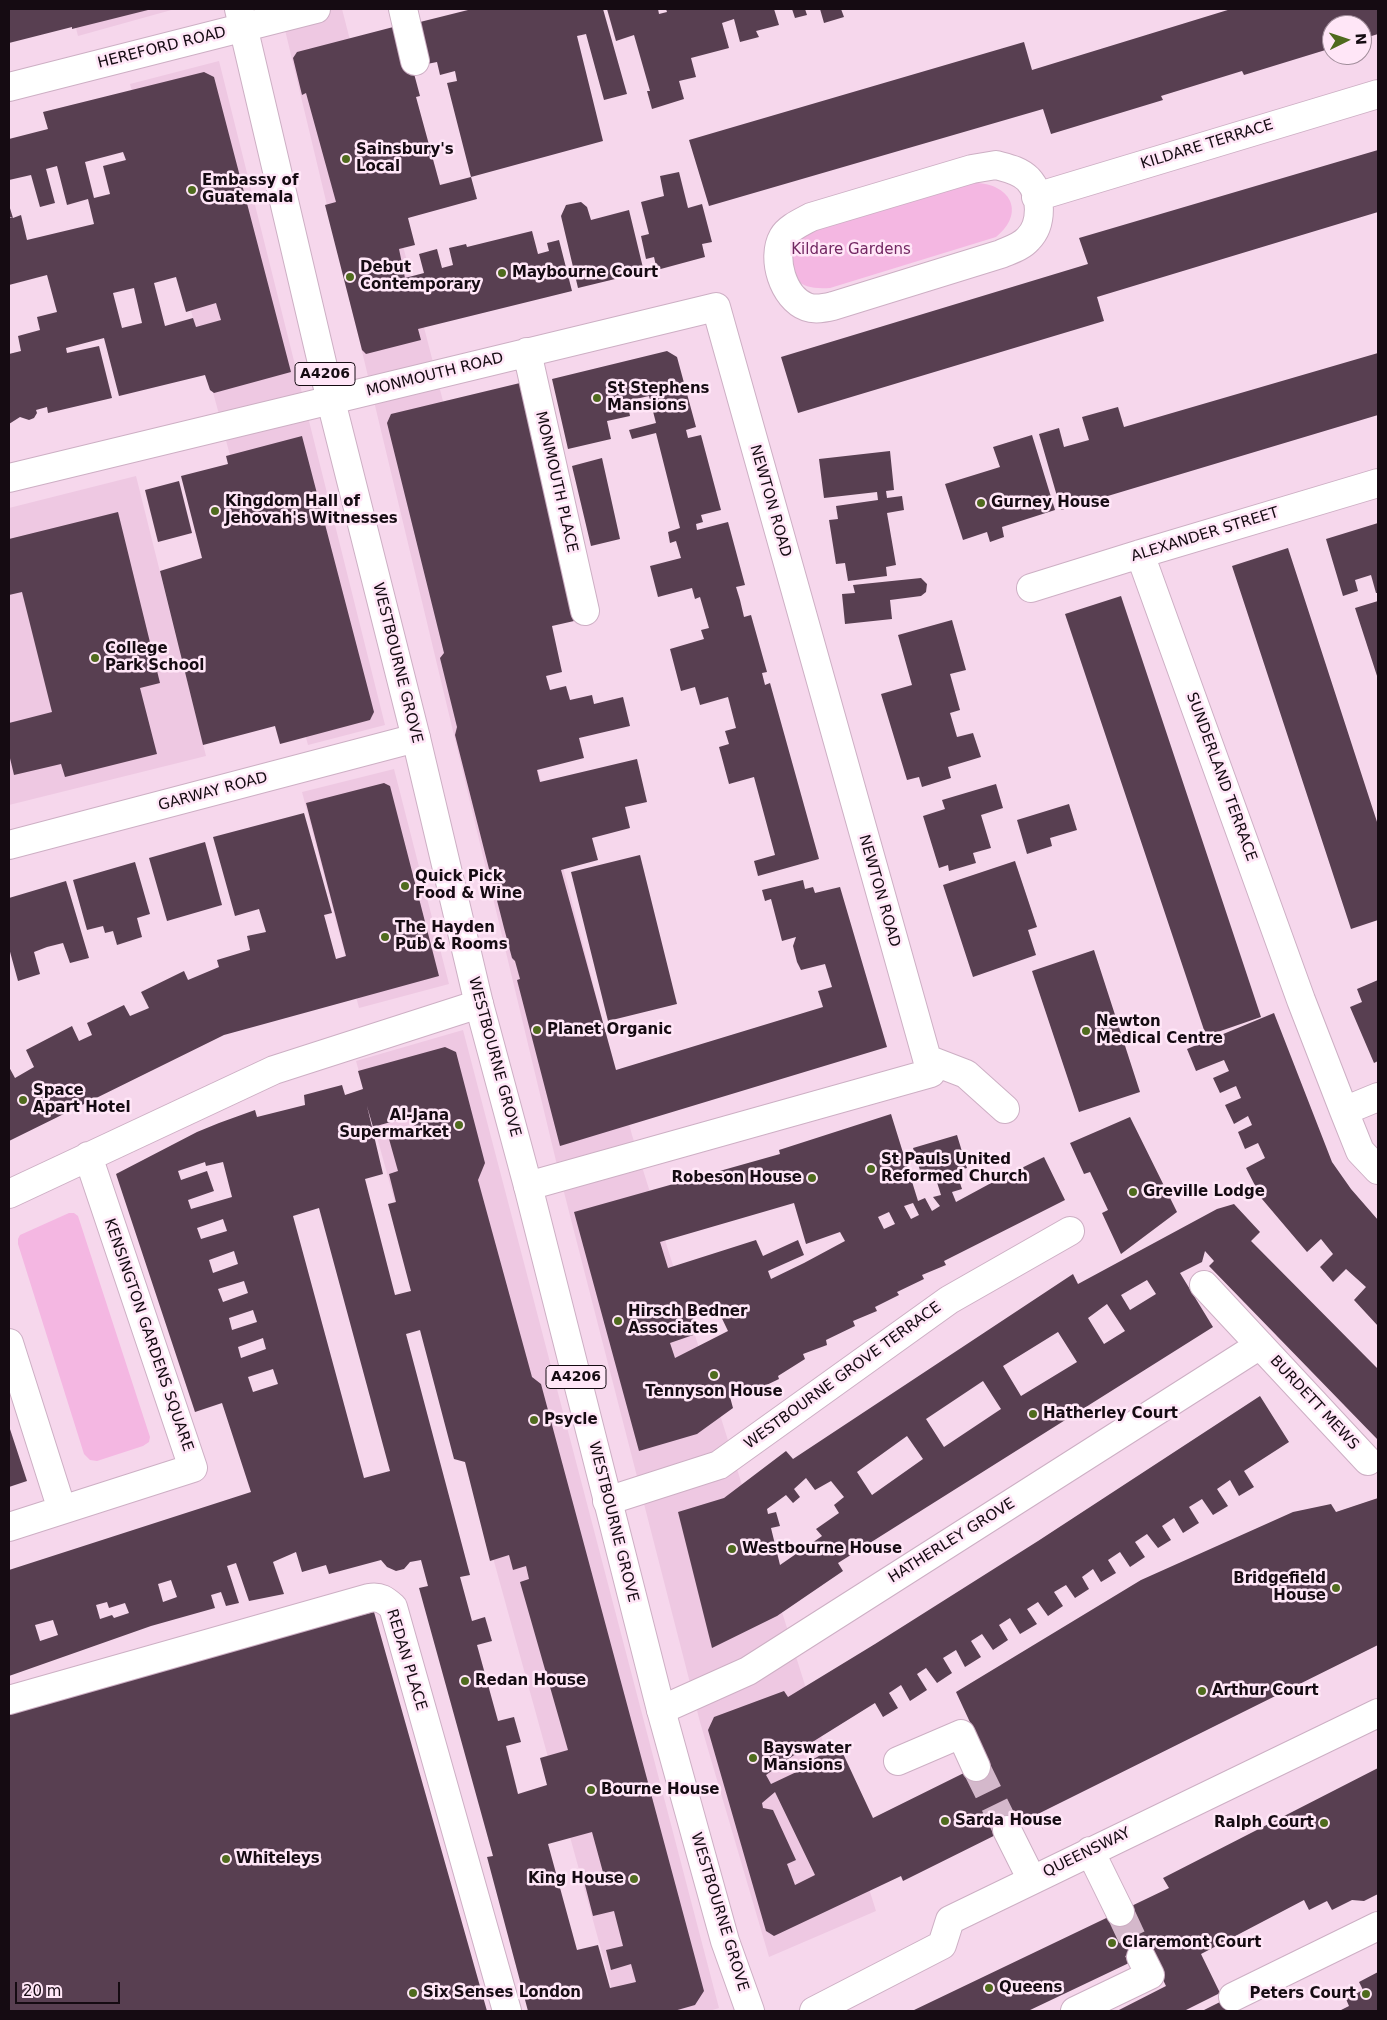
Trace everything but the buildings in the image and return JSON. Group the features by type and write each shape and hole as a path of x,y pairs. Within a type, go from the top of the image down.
{"street":[{"name":"HEREFORD ROAD","path":"9,87 242,18 316,9"},
{"path":"403,9 416,61"},
{"name":"WESTBOURNE GROVE","path":"242,18 331,401 416,738 479,1004 528,1186 661,1710 725,1941 750,2011"},
{"name":"KILDARE TERRACE","path":"1036,197 1378,94"},
{"path":"996,166 1014,169 1028,179 1036,197 1040,213 1036,228 1028,239 1018,247 1001,254 833,306 820,308 806,307 793,297 785,284 778,265 778,252 783,236 796,225 811,217 972,169 996,166"},
{"name":"MONMOUTH ROAD","path":"9,478 716,307"},
{"name":"NEWTON ROAD","path":"716,307 927,1059"},
{"name":"MONMOUTH PLACE","path":"527,352 584,611"},
{"name":"ALEXANDER STREET","path":"1031,588 1378,483"},
{"name":"SUNDERLAND TERRACE","path":"1140,554 1344,1111 1360,1150 1378,1170"},
{"name":"GARWAY ROAD","path":"9,845 416,738"},
{"path":"9,1194 274,1070 479,1004"},
{"path":"927,1059 966,1074 1005,1109"},
{"path":"528,1186 930,1073 927,1059"},
{"path":"1344,1111 1378,1097"},
{"name":"KENSINGTON GARDENS SQUARE","path":"9,1528 192,1468 88,1156"},
{"name":"WESTBOURNE GROVE TERRACE","path":"607,1501 719,1465 949,1300 1070,1231"},
{"name":"BURDETT MEWS","path":"1204,1285 1368,1461"},
{"path":"9,1344 62,1510"},
{"name":"BURDETT MEWS","path":"1237,1361 1260,1346"},
{"name":"HATHERLEY GROVE","path":"661,1710 748,1671 1237,1361"},
{"name":"REDAN PLACE","path":"9,1700 369,1598 378,1597 387,1601 394,1607 504,2002"},
{"name":"QUEENSWAY","path":"814,2011 942,1945 950,1920 1378,1713"},
{"path":"898,1762 961,1734 976,1767"},
{"path":"1007,1830 1032,1880"},
{"path":"1090,1851 1120,1912"},
{"path":"1234,1996 1378,1926"},
{"path":"1075,2011 1150,1975 1141,1958"}],"shaded area":[{"path":"71,9 175,9 78,36"},
{"path":"280,9 342,9 632,1135 876,1911 769,1957 700,1722 556,1161"},
{"path":"219,61 385,725 308,745 130,84"},
{"name":"College Park School","path":"136,476 206,756 9,805 9,508"},
{"path":"394,769 449,984 359,1008 302,792"},
{"path":"463,1030 719,2008 709,2011 618,2011 356,1061"}],"green space":[{"name":"Kildare Gardens","path":"971,183 995,187 1004,192 1009,200 1012,208 1011,217 1006,227 996,237 830,288 804,285 795,276 792,250 801,239 816,230"},
{"path":"69,1213 74,1213 78,1216 150,1437 149,1442 143,1446 97,1461 90,1460 84,1454 18,1244 20,1235"}],"tunnel":[{"path":"976,1767 1007,1830"},
{"path":"1120,1912 1141,1957"}],"place":[{"name":"Sainsbury's Local","path":"346,159"},
{"name":"Embassy of Guatemala","path":"192,190"},
{"name":"Maybourne Court","path":"502,273"},
{"name":"Debut Contemporary","path":"350,277"},
{"name":"St Stephens Mansions","path":"597,398"},
{"name":"Gurney House","path":"981,503"},
{"name":"Kingdom Hall of Jehovah's Witnesses","path":"215,511"},
{"name":"College Park School","path":"95,658"},
{"name":"Quick Pick Food & Wine","path":"405,886"},
{"name":"The Hayden Pub & Rooms","path":"385,937"},
{"name":"Planet Organic","path":"537,1030"},
{"name":"Newton Medical Centre","path":"1086,1031"},
{"name":"Space Apart Hotel","path":"23,1100"},
{"name":"Al-Jana Supermarket","path":"459,1125"},
{"name":"St Pauls United Reformed Church","path":"871,1169"},
{"name":"Robeson House","path":"812,1178"},
{"name":"Greville Lodge","path":"1133,1192"},
{"name":"Hirsch Bedner Associates","path":"618,1321"},
{"name":"Tennyson House","path":"714,1375"},
{"name":"Hatherley Court","path":"1033,1414"},
{"name":"Psycle","path":"534,1420"},
{"name":"Westbourne House","path":"732,1549"},
{"name":"Bridgefield House","path":"1336,1588"},
{"name":"Redan House","path":"465,1681"},
{"name":"Arthur Court","path":"1202,1691"},
{"name":"Bayswater Mansions","path":"753,1758"},
{"name":"Bourne House","path":"591,1790"},
{"name":"Sarda House","path":"945,1821"},
{"name":"Ralph Court","path":"1324,1823"},
{"name":"Whiteleys","path":"226,1859"},
{"name":"King House","path":"634,1879"},
{"name":"Claremont Court","path":"1112,1943"},
{"name":"Queens","path":"989,1988"},
{"name":"Six Senses London","path":"413,1993"},
{"name":"Peters Court","path":"1366,1994"}]}
